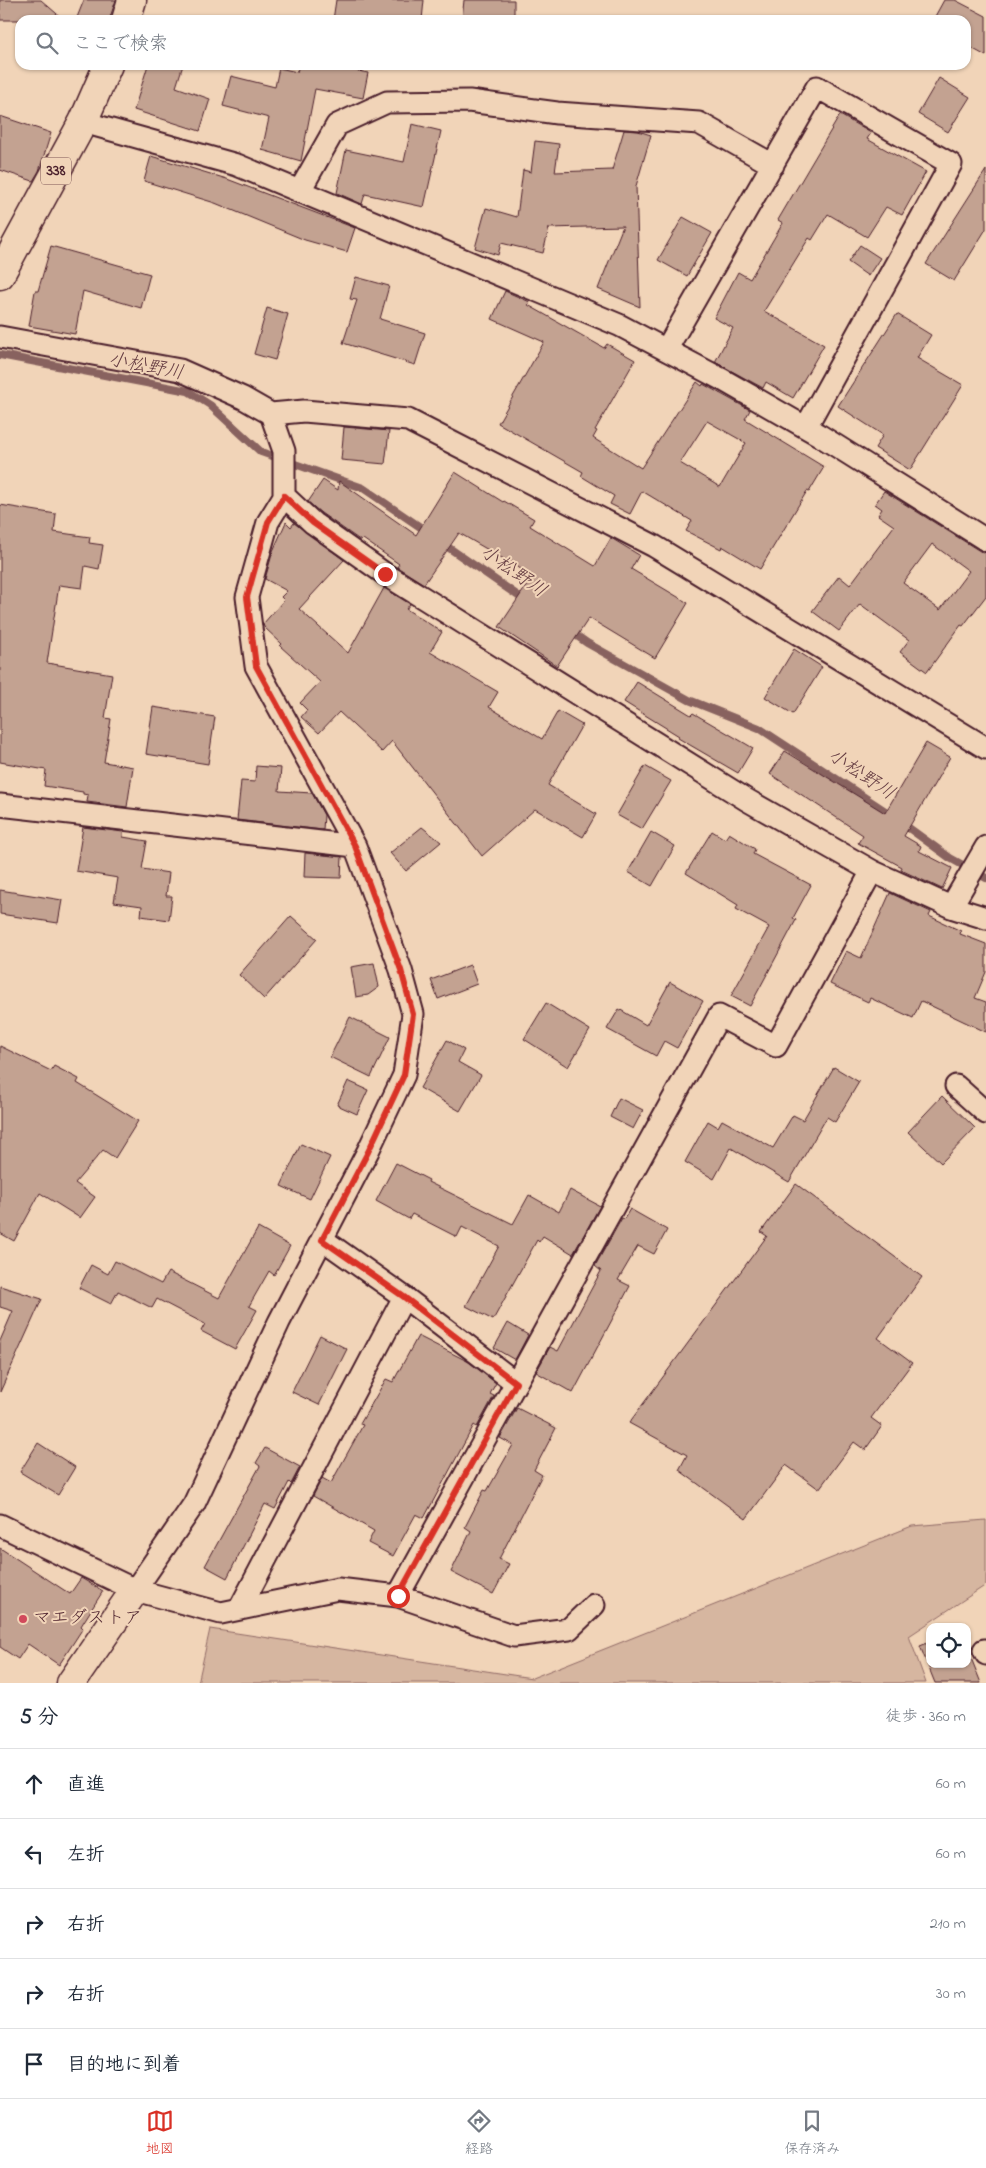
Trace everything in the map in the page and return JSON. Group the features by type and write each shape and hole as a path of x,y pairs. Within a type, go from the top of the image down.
{"main road":[{"path":"128,15 132,0"},
{"name":"338","path":"0,275 83,122 106,70"},
{"path":"70,1683 135,1590"}],"street":[{"path":"666,350 817,87 951,164 806,427"},
{"path":"299,192 337,125 387,102 469,101 556,113 699,123 773,165"},
{"path":"83,122 237,165 619,325 806,427 986,540"},
{"path":"0,337 180,370 243,398 271,414 304,411 408,420 654,546 986,748"},
{"path":"135,1590 194,1504 279,1322 368,1152 404,1075 413,1014 401,970 355,846 256,666 247,597 268,522 284,496 284,451 271,414"},
{"path":"284,496 313,523 385,574 747,800 872,872 951,907 986,918"},
{"path":"0,805 355,846"},
{"path":"951,907 982,854"},
{"path":"398,1596 718,1016 776,1046 872,872"},
{"path":"956,1086 986,1113"},
{"path":"322,1240 404,1297 516,1383"},
{"path":"240,1608 404,1297"},
{"path":"0,1526 135,1590 220,1613 338,1589 398,1596 514,1636 569,1629 594,1606"},
{"path":"986,1650 984,1650 986,1654"}],"shaded area":[{"path":"986,1520 986,1585 909,1636 926,1683 198,1683 210,1629 532,1678 912,1526"}],"building":[{"path":"0,0 41,0 58,15 15,15 15,20 0,20"},
{"path":"84,0 116,0 111,15 78,15"},
{"path":"336,0 424,0 422,15 334,15"},
{"path":"464,0 514,0 514,15 462,15"},
{"path":"944,0 955,0 986,16 986,56 971,48 971,15 936,15"},
{"path":"146,70 181,70 176,87 210,99 200,131 134,110"},
{"path":"279,70 297,72 298,70 353,70 368,73 363,98 315,89 301,161 262,150 269,118 223,106 231,76 275,87"},
{"path":"939,78 970,97 948,132 918,114"},
{"path":"840,115 871,133 867,139 926,172 902,215 886,207 867,237 828,214 812,240 809,238 764,311 824,345 793,398 766,382 763,388 715,362 733,328 714,318 738,272 750,279 783,223 778,220"},
{"path":"0,116 51,133 39,171 33,181 0,170"},
{"path":"412,124 441,131 424,207 365,194 362,204 337,193 346,150 404,162"},
{"path":"624,130 638,131 651,135 636,186 640,307 598,289 623,226 549,228 543,253 501,243 498,255 475,248 486,208 517,217 523,170 531,172 535,141 559,144 555,172 612,170"},
{"path":"151,156 227,179 355,228 347,252 305,240 215,203 144,181"},
{"path":"986,170 986,229 954,281 926,264"},
{"path":"683,217 712,233 687,276 658,260"},
{"path":"860,245 880,258 868,276 848,262"},
{"path":"51,246 150,274 141,308 83,291 75,334 29,326 35,291 38,291"},
{"path":"356,277 389,286 380,319 425,333 415,365 343,343 357,300 350,299"},
{"path":"505,291 530,302 528,305 604,348 607,344 635,360 595,430 597,431 593,438 641,468 697,382 750,410 745,419 824,467 809,492 807,491 760,569 722,546 721,549 686,531 692,521 642,491 630,514 610,504 614,496 581,476 583,472 498,423 544,342 492,319","holes":["707,421 746,443 720,487 680,463"]},
{"path":"267,308 288,314 275,360 254,354"},
{"path":"897,314 931,335 917,358 963,385 910,470 875,448 883,435 838,406"},
{"path":"344,427 389,431 385,464 341,460"},
{"path":"455,472 534,519 530,526 595,566 611,538 639,555 631,569 688,603 655,658 589,618 557,666 499,627 533,576 459,533 424,584 397,567 399,564 363,539 361,541 308,502 323,480 338,490 339,481 416,535"},
{"path":"884,491 983,553 986,552 986,596 963,626 961,625 927,672 900,652 909,640 860,604 839,631 812,611 839,576 850,585 894,526 878,515 882,509 875,504","holes":["932,544 969,571 940,610 903,583"]},
{"path":"0,505 56,514 54,532 90,537 89,543 103,545 99,569 85,566 82,588 59,585 47,663 112,674 105,718 111,719 104,762 133,767 127,807 87,802 88,795 83,794 83,792 44,786 46,770 0,762"},
{"path":"286,522 291,527 294,523 344,560 299,609 348,653 384,588 410,604 406,609 442,632 430,652 498,692 489,707 542,739 558,711 582,725 548,785 596,814 583,837 535,809 482,856 392,741 382,752 339,712 319,733 301,717 307,710 300,703 320,682 280,646 282,644 263,624 284,600 281,597 287,591 265,579 273,551"},
{"path":"794,649 822,667 793,714 765,697"},
{"path":"637,682 691,715 693,713 753,748 738,773 678,738 679,736 624,702"},
{"path":"153,707 215,717 208,764 146,754"},
{"path":"926,743 950,757 904,836 921,846 919,851 952,868 942,889 901,870 902,867 858,843 863,835 770,774 785,751 885,813"},
{"path":"256,766 281,768 279,791 312,793 324,815 323,830 237,820 241,781 255,782"},
{"path":"645,766 671,781 642,829 617,815"},
{"path":"83,827 123,832 123,837 147,841 142,869 169,873 166,896 172,896 169,920 141,916 142,906 114,902 118,878 76,871"},
{"path":"422,827 441,842 406,871 390,853"},
{"path":"712,831 725,839 729,833 755,849 753,854 811,885 793,918 796,920 750,1006 731,996 769,927 736,909 738,905 686,873"},
{"path":"651,832 675,846 652,886 628,872"},
{"path":"305,853 342,857 341,878 304,877"},
{"path":"0,890 62,900 58,923 0,914"},
{"path":"890,893 931,912 929,916 961,931 960,934 986,944 986,972 975,998 986,1002 986,1032 921,1001 913,1018 870,998 868,1002 830,984 846,951 861,958"},
{"path":"291,916 317,939 264,999 239,975"},
{"path":"374,963 379,987 368,995 356,997 351,967"},
{"path":"470,965 477,984 438,999 431,980"},
{"path":"670,982 703,1001 677,1048 664,1041 656,1056 607,1029 619,1009 646,1025"},
{"path":"546,1003 590,1030 568,1067 524,1039"},
{"path":"350,1017 390,1037 371,1077 330,1057"},
{"path":"447,1040 464,1050 458,1062 481,1075 460,1111 420,1088"},
{"path":"0,1046 51,1071 54,1066 79,1079 77,1083 138,1121 115,1158 103,1150 75,1183 95,1197 80,1218 40,1193 14,1241 0,1233"},
{"path":"834,1067 859,1082 835,1122 827,1117 789,1182 731,1148 714,1179 685,1162 708,1121 718,1127 722,1120 773,1148 793,1115 803,1120"},
{"path":"348,1081 368,1090 357,1114 337,1105"},
{"path":"942,1096 975,1128 941,1163 908,1132"},
{"path":"619,1098 643,1110 633,1129 610,1117"},
{"path":"301,1144 330,1157 310,1199 281,1186"},
{"path":"396,1163 429,1180 428,1182 513,1224 529,1195 559,1212 570,1190 600,1206 573,1254 543,1236 539,1242 537,1240 493,1320 466,1306 499,1246 462,1227 457,1237 412,1214 409,1219 376,1201"},
{"path":"796,1184 922,1277 878,1338 912,1363 871,1418 882,1426 865,1450 854,1442 819,1489 786,1465 746,1519 679,1470 687,1455 629,1423 767,1236 761,1232"},
{"path":"630,1209 667,1230 654,1254 638,1246 618,1280 630,1286 573,1393 536,1372 550,1347 558,1351 601,1271 595,1266 622,1218 624,1219"},
{"path":"258,1228 290,1246 274,1275 269,1271 249,1306 257,1310 235,1349 201,1331 205,1324 157,1299 152,1308 118,1291 111,1304 79,1288 91,1265 108,1274 115,1261 161,1284 168,1272 219,1298"},
{"path":"0,1286 42,1299 0,1392 0,1341 13,1311 0,1307"},
{"path":"508,1323 528,1335 515,1360 494,1348"},
{"path":"320,1335 347,1349 319,1405 292,1392"},
{"path":"418,1336 469,1362 496,1383 490,1394 494,1396 477,1427 474,1425 424,1518 416,1514 393,1556 368,1543 374,1531 313,1496 322,1478 331,1483 363,1425 360,1424 386,1379 393,1382"},
{"path":"517,1408 556,1428 534,1470 542,1475 499,1559 509,1564 493,1594 451,1572 471,1531 465,1527 484,1490 487,1491 513,1445 500,1438"},
{"path":"38,1443 75,1467 58,1495 20,1472"},
{"path":"265,1448 300,1467 291,1484 289,1482 275,1509 265,1504 227,1578 205,1566 260,1466 256,1463"},
{"path":"0,1548 70,1594 81,1578 103,1591 81,1626 83,1628 59,1665 28,1644 18,1659 0,1647"},
{"path":"926,1644 926,1661 920,1646"},
{"path":"971,1658 981,1683 935,1683 929,1668 971,1668"}],"waterway":[{"name":"小松野川","path":"0,355 188,391 210,405 261,452 363,488 429,533"},
{"name":"小松野川","path":"442,543 527,602"},
{"name":"小松野川","path":"570,631 587,643 689,700 759,728 893,816"},
{"name":"小松野川","path":"902,823 950,858 986,878"}],"place":[{"name":"マエダストア","path":"23,1619"}],"route":[{"path":"385,574 313,523 284,496 268,522 247,597 256,666 355,846 401,970 413,1014 404,1075 368,1152 322,1240 404,1297 516,1383 398,1596"}]}
